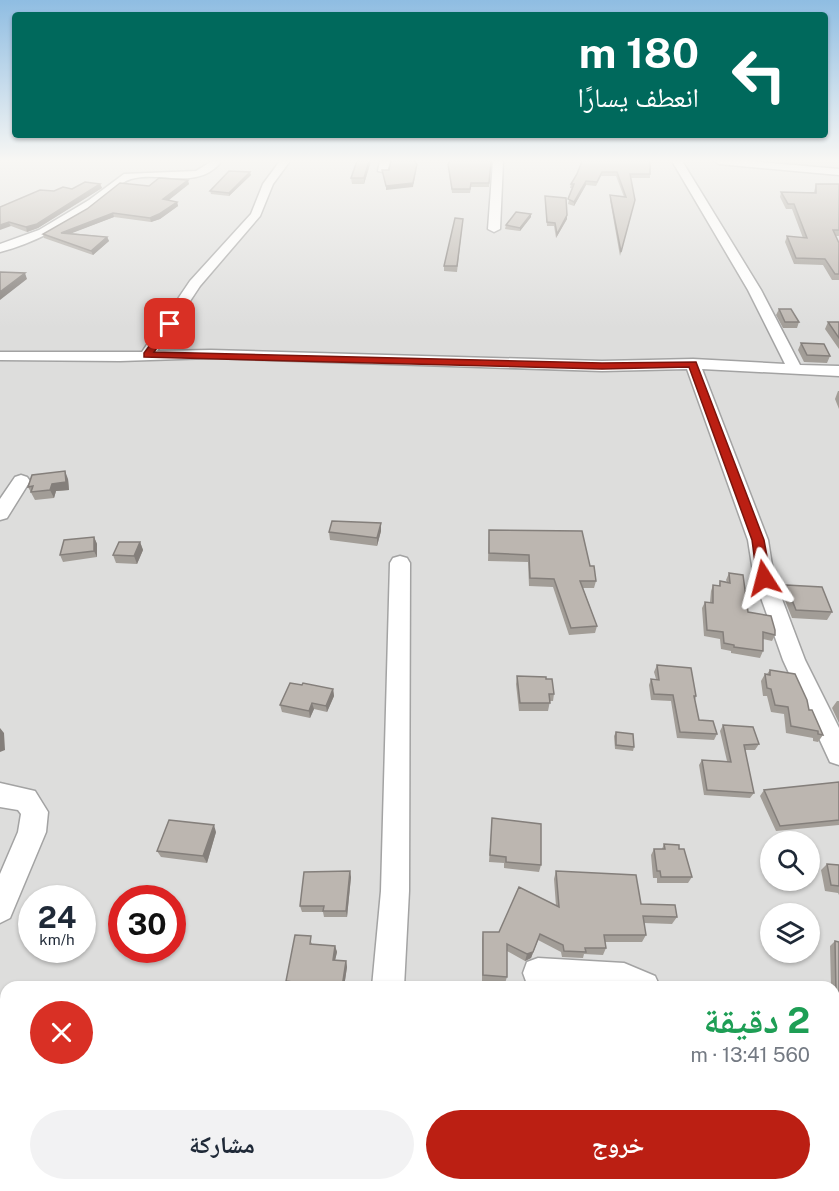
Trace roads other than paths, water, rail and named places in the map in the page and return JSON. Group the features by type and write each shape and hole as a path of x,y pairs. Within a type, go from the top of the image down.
{"street":[{"path":"0,248 43,232 69,217"},
{"path":"147,355 195,284 253,217"},
{"path":"494,229 495,217"},
{"path":"710,217 758,298 795,370"},
{"path":"0,356 120,357 212,354 590,366 693,364 839,371"},
{"path":"693,364 758,540 764,578 794,660 839,754"},
{"path":"0,514 21,481"},
{"path":"388,981 395,891 400,563"},
{"path":"0,795 26,799 35,812 32,832 0,908"},
{"path":"538,973 624,978 631,981"}]}
